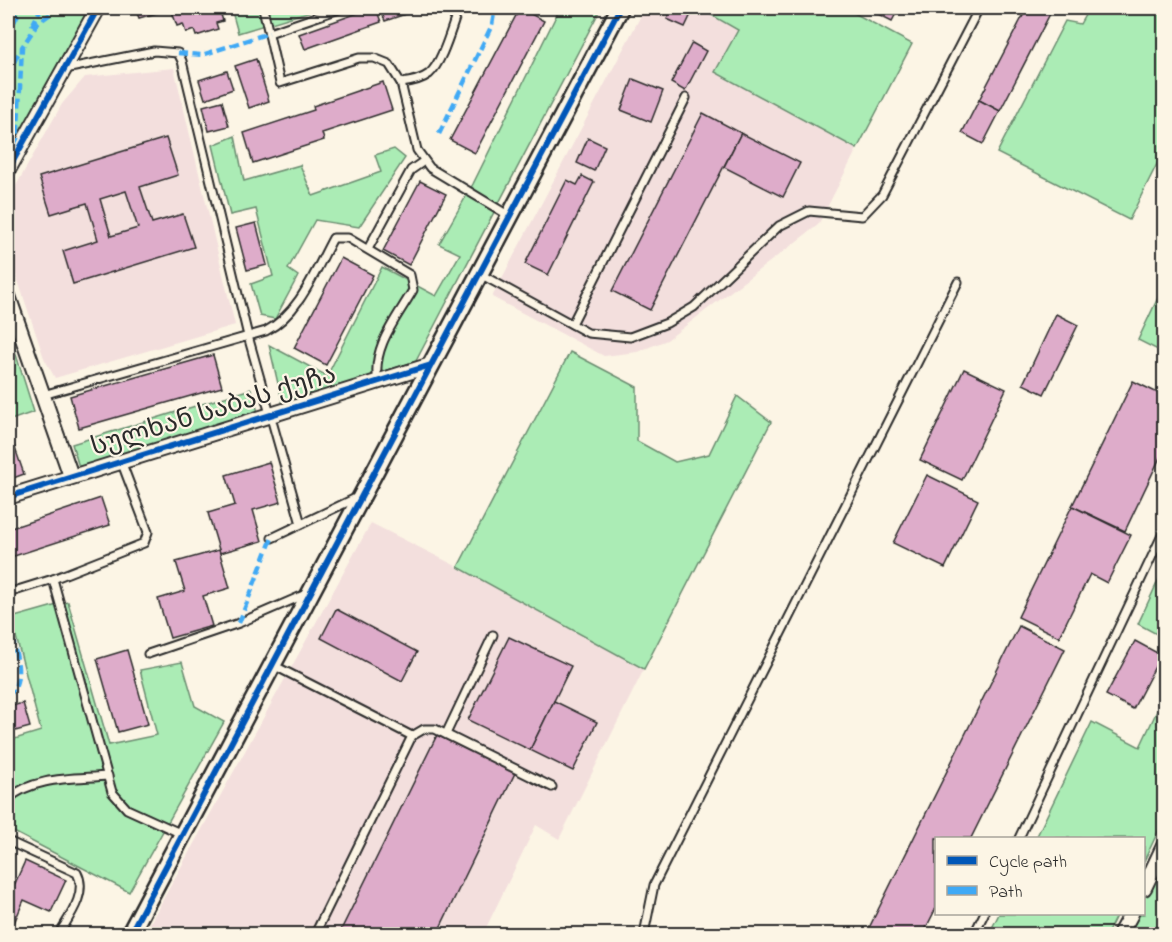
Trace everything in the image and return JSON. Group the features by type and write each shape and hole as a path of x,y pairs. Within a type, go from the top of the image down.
{"street":[{"path":"8,170 98,8"},
{"path":"130,934 620,8"},
{"name":"სულხან საბას ქუჩა","path":"8,296 70,476"},
{"name":"სულხან საბას ქუჩა","path":"8,497 431,365"},
{"path":"1145,884 1164,846"},
{"path":"1120,934 1130,915"}],"lane":[{"path":"263,8 280,83 359,58 374,58 389,64 401,83 417,150 430,168 510,216"},
{"path":"269,33 342,8"},
{"path":"401,83 414,81 430,73 444,48 459,8"},
{"path":"480,274 588,333 630,337 667,323 694,307 779,226 809,211 862,216 882,195 979,8"},
{"path":"65,69 154,51 178,53 186,70 249,336 301,524"},
{"path":"572,324 686,98"},
{"path":"368,249 411,170 424,160"},
{"path":"43,395 249,336 282,322 294,308 333,238 348,238 410,275 413,290 377,353 374,366 378,382"},
{"path":"644,934 654,885 957,282"},
{"name":"სულხან საბას ქუჩა","path":"8,593 53,579 144,543 148,532 121,461"},
{"path":"272,538 363,495"},
{"path":"1019,837 1164,531"},
{"path":"53,579 112,792 127,809 183,834"},
{"path":"148,654 239,623 312,592"},
{"path":"446,734 493,635"},
{"path":"273,665 412,736"},
{"path":"315,934 412,736 424,729 435,729 552,788"},
{"path":"8,799 18,790 45,782 108,776"},
{"path":"8,841 77,873 81,883 80,896 59,934"},
{"path":"974,934 984,915"}],"shaded area":[{"path":"645,8 711,8 708,14 738,30 715,72 857,149 818,225 667,340 637,352 604,356 492,297"},
{"path":"174,68 235,325 55,378 44,358 8,251 8,200 62,104 85,77"},
{"path":"371,523 458,567 644,669 559,839 536,825 483,934 144,934"}],"green space":[{"path":"8,8 94,8 8,162"},
{"path":"231,8 318,8 318,9 238,33"},
{"path":"560,8 601,8 416,361 283,405 269,345 327,376 382,267 436,296 460,254 439,244 473,184"},
{"path":"711,8 845,8 912,44 857,149 715,72 738,30 708,13"},
{"path":"1089,8 1164,8 1164,150 1129,220 997,153 1065,21 1080,24"},
{"path":"235,136 244,181 300,165 313,196 381,172 375,155 394,149 405,158 359,227 315,220 288,269 298,276 275,319 260,316 251,284 273,276 256,209 230,215 213,145"},
{"path":"1164,285 1164,353 1138,340"},
{"path":"8,329 34,412 8,421"},
{"path":"570,352 637,387 637,441 675,462 709,454 737,396 771,422 644,669 458,567"},
{"path":"251,389 258,412 79,467 72,444"},
{"path":"1164,568 1164,638 1138,624"},
{"path":"68,602 109,745 157,735 140,670 182,662 195,706 224,722 129,892 8,829 8,741 41,731 11,618"},
{"path":"1164,696 1164,819 1145,859 1145,837 1036,837 1092,722 1140,747"},
{"path":"1164,846 1164,919 1157,934 1120,934 1130,915 1145,915 1145,886"},
{"path":"998,915 1116,915 1107,934 989,934"}],"building":[{"path":"135,8 219,8 223,21 216,23 218,29 196,36 194,30 186,33 183,24 177,26 171,9 139,18"},
{"path":"376,8 381,22 305,49 299,34"},
{"path":"380,8 423,8 385,21"},
{"path":"520,8 544,21 475,153 450,140"},
{"path":"672,8 694,8 685,27 667,19"},
{"path":"866,8 899,8 892,21"},
{"path":"1027,8 1053,8 1000,111 979,100"},
{"path":"692,43 706,51 685,91 671,83"},
{"path":"256,59 269,101 249,108 235,66"},
{"path":"227,71 233,89 205,99 199,80"},
{"path":"633,79 663,91 651,122 621,110"},
{"path":"383,82 392,110 322,133 324,140 253,163 244,133 314,110 313,106"},
{"path":"979,100 1000,111 983,144 962,133"},
{"path":"222,101 229,126 209,131 203,106"},
{"path":"703,113 741,133 650,310 612,291"},
{"path":"741,133 800,163 783,197 724,167"},
{"path":"166,138 178,175 140,187 152,223 183,214 194,247 73,284 63,251 98,240 87,203 51,214 39,177","holes":["126,191 138,228 111,236 100,199"]},
{"path":"588,138 605,146 594,171 577,163"},
{"path":"582,176 594,182 548,275 525,264 567,180 577,185"},
{"path":"420,181 446,194 409,265 383,251"},
{"path":"256,223 267,265 247,270 236,228"},
{"path":"341,258 373,275 326,365 294,348"},
{"path":"1056,314 1078,325 1044,394 1023,384"},
{"path":"213,355 222,387 79,428 70,396"},
{"path":"964,369 1006,389 962,480 920,460"},
{"path":"1133,381 1164,396 1164,449 1125,531 1072,506"},
{"path":"8,428 24,474 8,480"},
{"path":"269,462 281,502 253,510 262,541 220,553 208,513 235,505 226,475"},
{"path":"927,475 978,500 945,568 893,543"},
{"path":"101,498 110,525 8,558 8,529"},
{"path":"1072,506 1131,535 1107,583 1090,574 1059,637 1018,617"},
{"path":"219,550 230,588 203,596 212,626 170,638 158,599 185,591 176,562"},
{"path":"336,609 417,652 402,681 321,638"},
{"path":"1019,626 1065,649 971,837 935,837 935,910 923,934 866,934"},
{"path":"509,637 571,666 530,750 468,720"},
{"path":"1135,641 1161,655 1133,709 1106,695"},
{"path":"127,650 148,724 118,732 97,659"},
{"path":"554,701 597,722 573,771 530,750"},
{"path":"23,703 30,727 8,733 8,707"},
{"path":"437,735 515,773 437,934 339,934"},
{"path":"25,861 66,880 51,912 24,900 10,932 8,930 8,887 12,890"}],"marked path":[{"path":"8,34 21,8"},
{"path":"32,26 41,8"},
{"path":"17,147 22,47 39,22 59,8"},
{"path":"439,134 492,25 495,8"},
{"path":"178,53 202,55 269,33"},
{"path":"8,74 20,50"},
{"path":"8,115 18,121"},
{"path":"8,145 16,126"},
{"path":"239,623 272,538"},
{"path":"8,624 18,671 14,689 8,696"}],"cycle path":[{"path":"8,170 98,8"},
{"path":"130,934 620,8"},
{"path":"8,497 431,365"}]}
